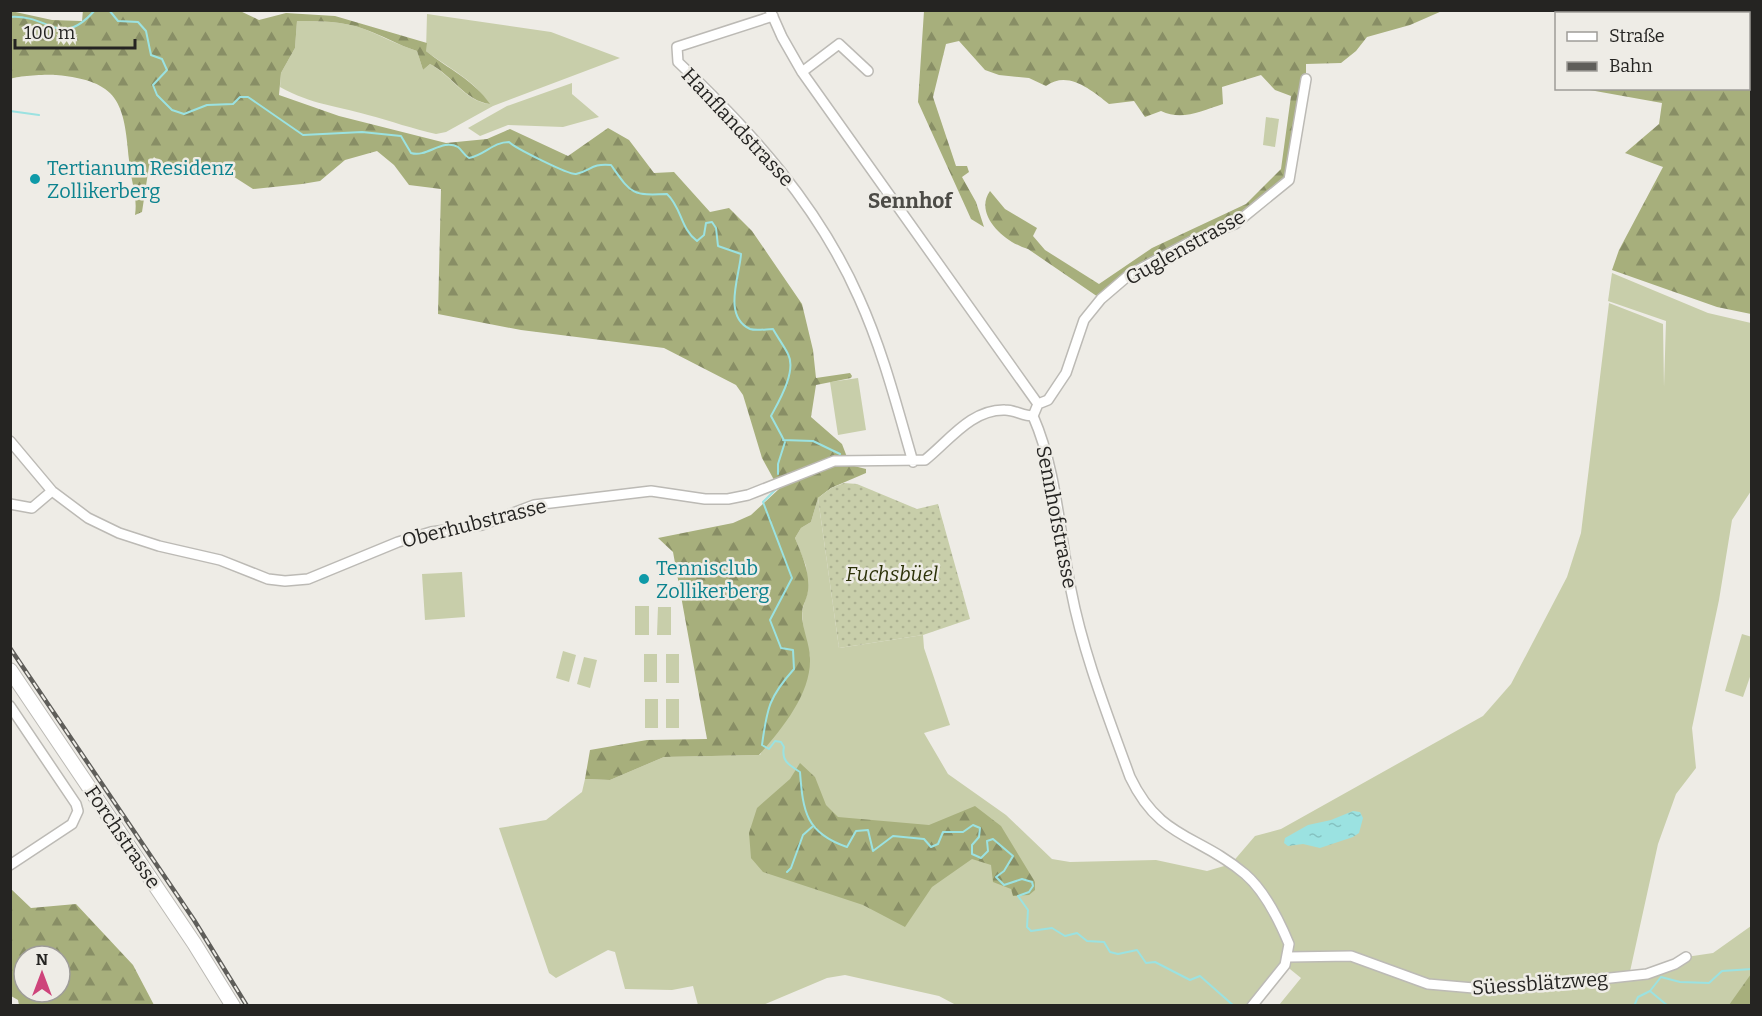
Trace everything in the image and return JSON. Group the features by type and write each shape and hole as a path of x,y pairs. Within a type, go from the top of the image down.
{"main road":[{"name":"Forchstrasse","path":"10,670 194,943 233,1005"}],"street":[{"path":"772,14 789,52 802,72 1038,404 1033,416 1008,410 981,415 958,430 925,460 913,462"},
{"name":"Hanflandstrasse","path":"772,14 677,47 678,62 721,102 766,151 823,228 868,319 913,462"},
{"path":"802,72 838,44 868,70"},
{"name":"Guglenstrasse","path":"1038,404 1048,400 1066,373 1084,320 1101,299 1129,275 1192,241 1235,224 1289,180 1306,79"},
{"name":"Sennhofstrasse","path":"1033,416 1044,442 1054,482 1076,610 1130,777 1140,798 1153,815 1231,864 1258,887 1283,930 1289,945 1288,957"},
{"name":"Oberhubstrasse","path":"10,441 52,491 88,519 118,533 168,549 220,560 268,579 285,581 308,579 398,542 431,532 482,525 534,505 651,491 705,499 728,499 748,495 834,461 865,459 913,462"},
{"path":"10,504 32,508 52,491"},
{"path":"10,706 76,804 78,811 72,824 10,865"},
{"name":"Süessblätzweg","path":"1288,957 1351,956 1428,984 1485,989 1518,988 1647,974 1663,970 1686,957"},
{"path":"1251,1005 1288,957"}],"green space":[{"path":"83,10 238,10 259,20 286,13 335,16 427,43 426,51 469,81 490,104 473,98 430,64 423,70 417,51 356,26 323,21 297,21 295,48 281,73 279,95 339,116 446,143 487,139 510,129 568,156 608,128 629,140 654,173 674,172 710,212 729,208 752,231 802,304 813,350 816,378 850,373 852,376 816,385 811,417 842,444 850,465 866,469 866,473 831,488 818,498 811,522 801,528 795,538 808,577 808,591 802,613 810,653 809,672 806,685 793,711 759,755 664,757 610,780 585,779 590,750 647,740 707,739 673,552 658,538 733,523 751,515 779,489 762,458 743,395 736,385 664,348 521,330 438,314 441,189 409,185 394,165 377,151 345,160 320,181 253,189 228,173 176,177 154,157 149,166 142,212 135,215 135,194 124,123 114,98 105,89 77,78 46,75 11,79 11,11 52,20 82,21"},
{"path":"1609,10 1751,11 1751,314 1717,307 1612,270 1619,250 1663,167 1625,153 1659,124 1662,103 1590,90 1750,90 1750,12 1608,12"},
{"path":"924,11 1442,11 1410,25 1367,37 1356,51 1341,63 1306,64 1306,79 1289,180 1251,212 1129,275 1101,299 1028,249 1010,241 994,227 986,209 986,200 990,191 1005,209 1037,228 1033,236 1045,250 1099,284 1152,248 1246,204 1281,169 1291,96 1275,90 1261,75 1222,87 1223,104 1192,114 1176,115 1161,111 1145,117 1134,101 1109,104 1087,88 1071,81 1063,80 1046,86 1029,78 999,75 985,70 959,41 946,44 933,97 956,166 967,166 969,172 962,177 976,202 984,227 971,219 918,102"},
{"path":"427,14 551,32 620,58 493,106 446,132 436,134 313,101 280,87 281,73 295,48 297,21 331,22 364,29 417,51 423,70 430,64 465,93 480,102 489,104 469,81 426,51"},
{"path":"572,83 572,94 599,117 563,127 508,125 480,136 468,128 507,106"},
{"path":"1266,117 1279,119 1275,147 1263,145"},
{"path":"1612,273 1708,313 1751,323 1751,491 1732,520 1719,600 1692,728 1696,768 1676,794 1658,844 1629,976 1686,957 1713,953 1751,926 1751,1005 1279,1005 1301,978 1285,965 1252,1005 956,1005 939,996 845,975 827,978 763,1005 698,1005 693,986 672,990 625,989 615,952 608,950 556,978 549,973 499,828 546,820 582,792 585,779 610,780 664,757 760,755 810,656 804,636 802,611 808,591 806,566 795,538 801,528 811,522 818,498 839,648 923,635 924,648 950,725 924,733 948,774 1006,815 1052,859 1070,862 1156,860 1207,871 1231,864 1255,836 1281,829 1483,716 1511,684 1567,577 1581,533 1609,303 1663,324 1664,387 1666,321 1608,301"},
{"path":"858,378 866,430 838,435 830,382"},
{"name":"Fuchsbüel","path":"844,483 857,484 917,509 938,504 970,619 923,635 839,648 818,498 831,488"},
{"path":"462,572 465,617 425,620 422,574"},
{"path":"635,606 649,606 649,635 635,635"},
{"path":"658,607 671,607 671,635 657,635"},
{"path":"1742,634 1752,637 1751,674 1743,697 1725,691"},
{"path":"563,651 576,655 569,682 556,678"},
{"path":"644,654 657,654 657,682 644,682"},
{"path":"666,654 679,654 679,683 666,683"},
{"path":"584,657 597,660 590,688 577,684"},
{"path":"645,699 658,699 658,728 645,728"},
{"path":"666,699 679,699 679,728 666,728"},
{"path":"800,763 815,777 826,805 838,817 929,825 975,806 1001,826 1035,882 1035,890 1029,895 1013,896 1011,889 993,882 991,865 972,859 932,887 905,927 863,905 763,872 751,858 749,833 757,808 790,779"},
{"path":"10,888 31,908 76,904 133,965 154,1005 19,1005 72,1004 72,944 12,944 12,997"},
{"path":"1751,974 1751,1005 1729,1005"}],"water":[{"path":"1353,811 1360,812 1363,818 1359,833 1353,837 1320,848 1303,844 1288,846 1284,843 1285,838 1308,825 1331,820"}],"waterway":[{"path":"10,17 24,17 63,29 73,28 95,10"},
{"path":"109,10 118,21 138,22 146,31 151,55 162,59 167,70 153,85 157,95 172,110 184,114 207,105 233,104 240,97 248,97 303,135 362,132 401,136 411,153 417,154 440,146 452,145 458,147 469,158 498,144 509,142 542,161 571,173 581,173 599,165 611,165 623,182 633,191 646,194 667,194 676,205 687,230 697,241 704,235 706,223 712,222 716,228 718,246 741,254 735,294 737,315 750,329 773,329 790,361 786,386 771,416 785,442 778,464 778,474"},
{"path":"10,111 39,115"},
{"path":"783,440 813,441 840,454"},
{"path":"777,488 763,502 792,578 770,620 781,648 793,650 794,669 774,696 766,721 762,745 769,749 775,741 781,742 785,759 789,765 800,772 805,810 815,828 833,841 847,847 856,831 868,830 873,851 893,836 924,839 931,847 938,844 943,832 963,832 973,825 980,828 979,837 972,845 972,854 981,858 988,851 987,841 993,839 1013,856 1004,871 996,877 1004,885 1022,879 1032,882 1033,886 1029,892 1018,896 1028,910 1027,927 1031,931 1052,928 1065,936 1077,933 1087,941 1104,942 1110,952 1118,954 1137,950 1146,963 1155,962 1190,980 1200,976 1234,1006"},
{"path":"787,872 791,868 803,835 812,827"},
{"path":"1634,1006 1638,997 1650,991 1661,977 1680,982 1709,983 1722,971 1752,969"},
{"path":"1650,991 1668,1006"}],"railway":[{"path":"10,648 194,920 247,1006"}],"place":[{"name":"Tertianum Residenz Zollikerberg","path":"35,179"},
{"name":"Tennisclub Zollikerberg","path":"644,579"}],"district":[{"name":"Sennhof","path":"910,201"}]}
